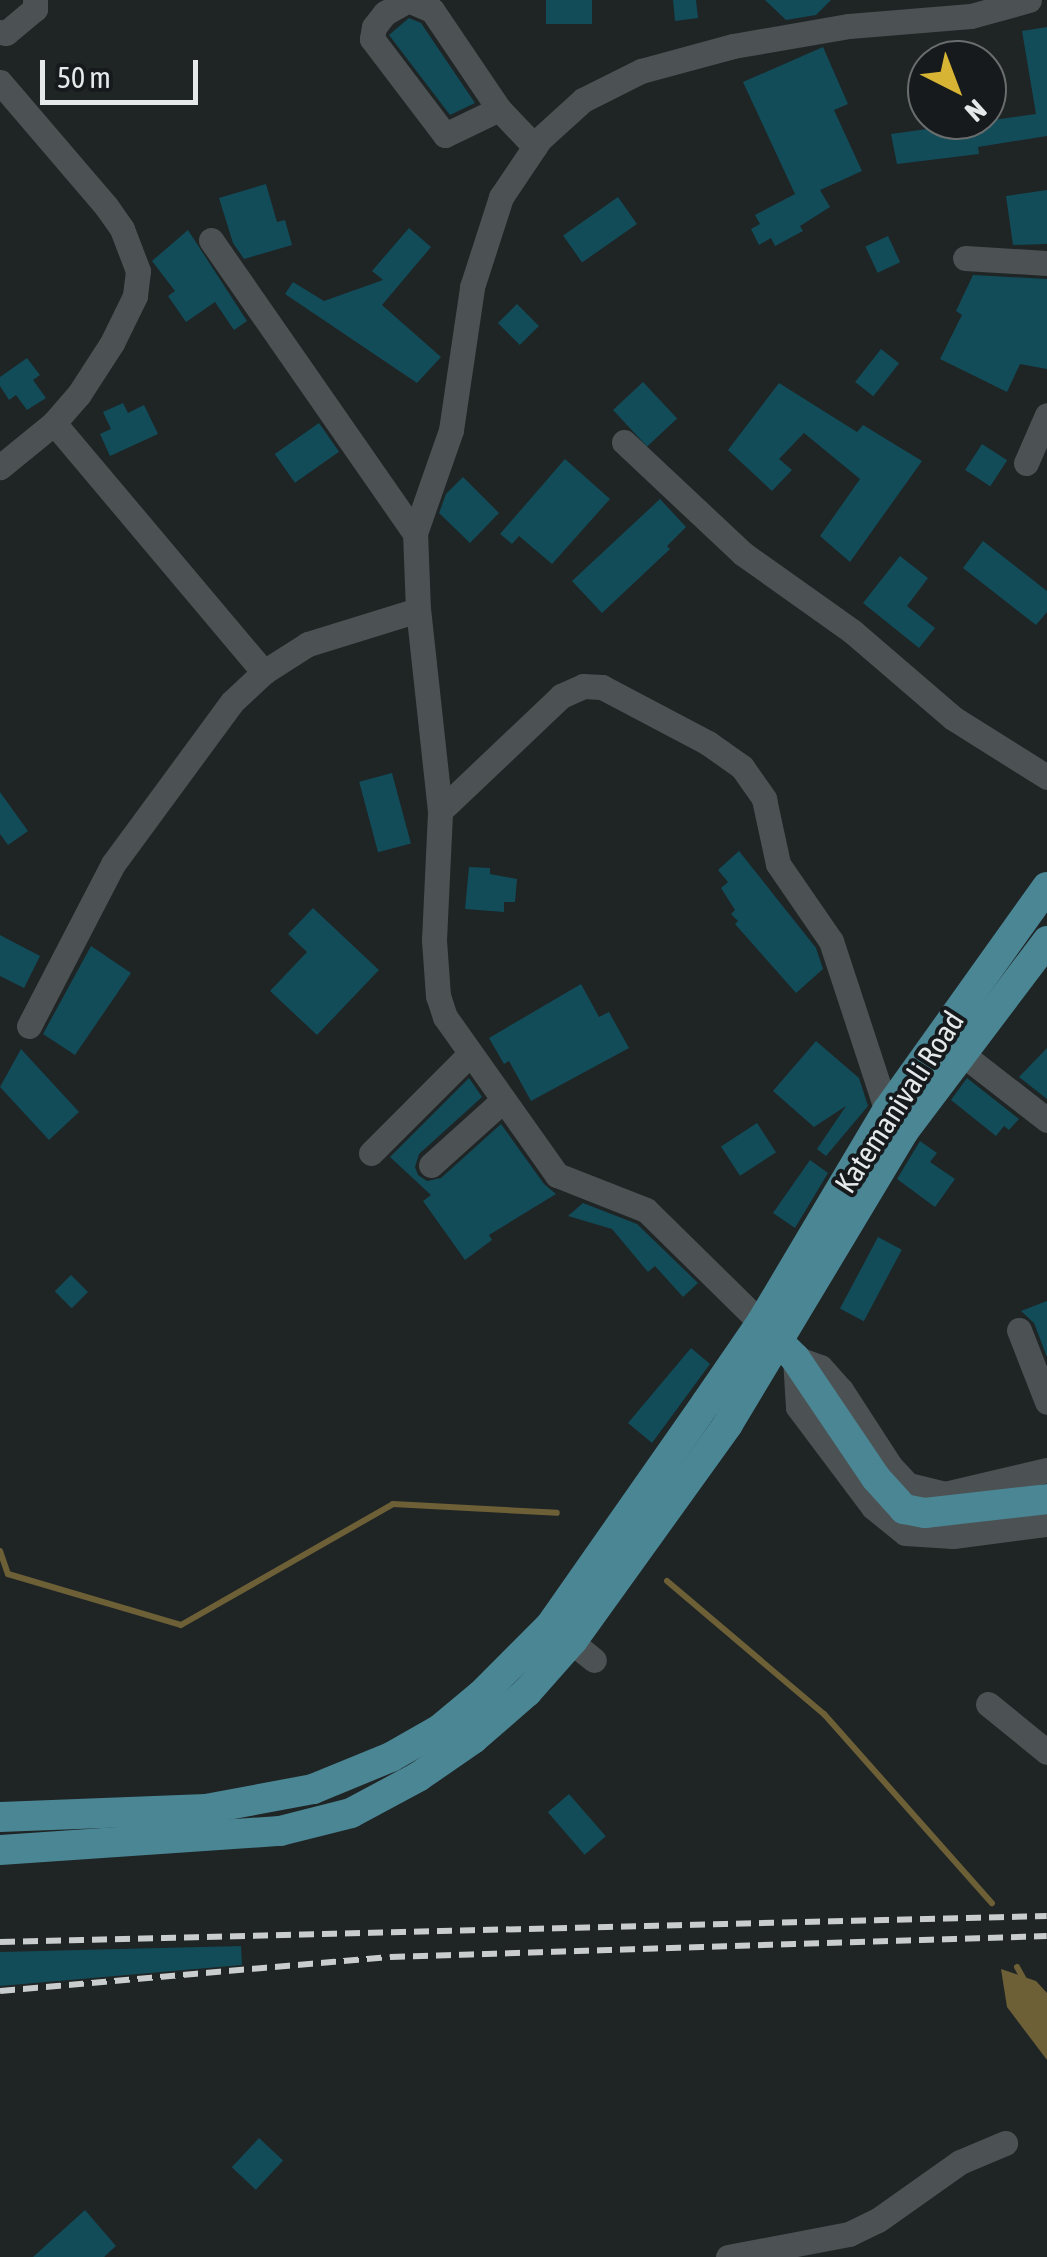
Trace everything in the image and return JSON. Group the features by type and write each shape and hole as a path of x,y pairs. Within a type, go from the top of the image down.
{"main road":[{"name":"Katemanivali Road","path":"779,1342 887,1111 1047,887"},
{"name":"Katemanivali Road","path":"779,1342 904,1131 1047,940"},
{"path":"0,1850 257,1818 351,1812 418,1777 473,1739 528,1692 572,1642 643,1518 779,1342 876,1478 904,1509 926,1513 1047,1499"},
{"path":"0,1816 206,1810 257,1818"}],"street":[{"path":"0,32 6,33 35,9 35,0"},
{"path":"499,109 445,135 372,39 374,27 385,14 408,0 432,10 499,109 535,147"},
{"path":"918,0 937,19"},
{"path":"1029,0 971,16 849,26 733,46 641,71 582,100 535,147 501,197 472,287 451,430 415,533 418,610 440,811 434,940 438,996 445,1017 469,1055 556,1174 646,1210 779,1342 820,1367 842,1390 890,1467 908,1486 946,1494 1047,1470"},
{"path":"0,82 114,218 138,271 135,296 112,343 54,422 0,466"},
{"path":"211,240 415,533"},
{"path":"965,258 1047,263"},
{"path":"1026,463 1047,415"},
{"path":"54,422 264,672"},
{"path":"624,442 742,553 853,632 953,718 1047,777"},
{"path":"29,1026 113,864 232,702 264,672 308,644 418,610"},
{"path":"440,811 561,696 582,686 602,687 708,744 742,767 764,799 778,864 831,941 887,1111"},
{"path":"961,1052 1047,1120"},
{"path":"372,1153 469,1055"},
{"path":"431,1165 502,1101"},
{"path":"1019,1330 1047,1402"},
{"path":"779,1342 798,1407 873,1506 906,1533 953,1536 1047,1524"},
{"path":"988,1704 1047,1752"},
{"path":"728,2257 849,2234 878,2220 960,2162 1004,2143"}],"shaded area":[{"path":"1001,1969 1036,1981 1047,1993 1047,2060 1007,2007"}],"building":[{"path":"546,0 592,0 592,24 546,24"},
{"path":"673,0 696,0 698,18 675,21"},
{"path":"765,0 831,0 816,15 786,20"},
{"path":"409,18 421,23 475,103 450,115 389,35"},
{"path":"1047,27 1047,136 978,147 979,154 897,164 891,134 907,132 907,140 1007,140 1007,118 1036,114 1022,31"},
{"path":"823,47 848,104 834,110 862,171 820,190 830,207 800,226 803,231 775,246 771,238 759,245 751,229 760,224 755,215 795,194 743,82"},
{"path":"266,184 277,222 285,220 292,245 244,259 233,243 219,198"},
{"path":"1047,190 1047,244 1013,245 1006,196"},
{"path":"618,197 637,224 582,262 563,235"},
{"path":"409,228 431,247 382,305 441,357 417,383 285,294 293,282 324,301 383,280 372,271"},
{"path":"188,230 247,321 234,330 215,302 186,322 168,296 175,291 152,261"},
{"path":"888,236 900,262 878,273 865,247"},
{"path":"973,275 1047,279 1047,369 1020,364 1007,392 940,359 962,315 956,311"},
{"path":"517,304 539,326 520,345 498,323"},
{"path":"881,349 899,363 873,396 855,382"},
{"path":"27,358 40,375 33,380 46,398 27,410 16,395 9,400 0,386 0,377"},
{"path":"643,382 677,419 647,447 613,410"},
{"path":"779,383 857,432 863,425 922,461 850,562 820,536 860,479 804,433 779,459 792,470 772,491 728,450"},
{"path":"123,403 128,413 144,405 158,434 110,456 100,434 111,429 103,412"},
{"path":"319,423 339,452 295,483 275,454"},
{"path":"982,444 1007,460 990,486 965,470"},
{"path":"565,459 610,499 552,564 519,536 512,544 500,534"},
{"path":"463,477 499,513 470,543 439,513 446,494"},
{"path":"660,499 686,527 667,546 670,549 602,613 572,581"},
{"path":"983,541 1047,591 1047,612 1036,625 963,568"},
{"path":"900,556 928,578 907,606 935,628 919,648 863,603"},
{"path":"392,773 411,844 378,852 359,782"},
{"path":"0,792 28,831 8,845 0,834"},
{"path":"739,851 816,948 823,969 796,993 735,924 738,921 731,914 735,910 721,888 728,882 718,870"},
{"path":"469,867 490,868 490,874 517,879 515,902 504,902 504,912 465,909"},
{"path":"313,908 379,970 317,1035 270,991 307,952 288,934"},
{"path":"0,935 40,956 24,988 0,976"},
{"path":"91,946 131,973 75,1055 43,1034"},
{"path":"581,984 599,1017 609,1012 629,1048 531,1101 509,1061 504,1064 489,1038"},
{"path":"816,1041 859,1078 868,1106 826,1156 817,1149 846,1106 814,1127 773,1091"},
{"path":"1047,1048 1047,1099 1019,1077"},
{"path":"21,1049 79,1112 49,1140 0,1087"},
{"path":"469,1078 482,1097 419,1154 415,1167 418,1175 427,1181 441,1178 501,1124 544,1184 556,1194 489,1235 492,1240 465,1260 423,1201 431,1195 390,1157"},
{"path":"967,1078 1019,1119 1009,1130 1004,1126 996,1136 951,1100"},
{"path":"757,1123 776,1152 740,1176 721,1146"},
{"path":"920,1141 937,1153 930,1162 955,1179 935,1207 897,1179"},
{"path":"810,1160 828,1173 795,1228 773,1213"},
{"path":"583,1203 637,1224 698,1283 683,1297 655,1266 648,1272 612,1229 568,1216"},
{"path":"878,1237 902,1250 864,1321 840,1309"},
{"path":"71,1275 88,1292 72,1308 55,1291"},
{"path":"1047,1301 1047,1357 1034,1323 1021,1311"},
{"path":"691,1348 710,1364 652,1443 628,1423"},
{"path":"569,1794 606,1836 585,1855 548,1812"},
{"path":"241,1946 242,1965 0,1986 0,1952"},
{"path":"259,2138 283,2161 256,2190 232,2167"},
{"path":"85,2210 116,2246 104,2257 33,2257"}],"waterway":[{"path":"0,1551 8,1574 181,1625 393,1504 557,1513"},
{"path":"667,1581 824,1714 992,1903"},
{"path":"1017,1967 1026,1983"}],"railway":[{"path":"0,1942 1047,1916"},
{"path":"0,1991 390,1957 1047,1936"}]}
